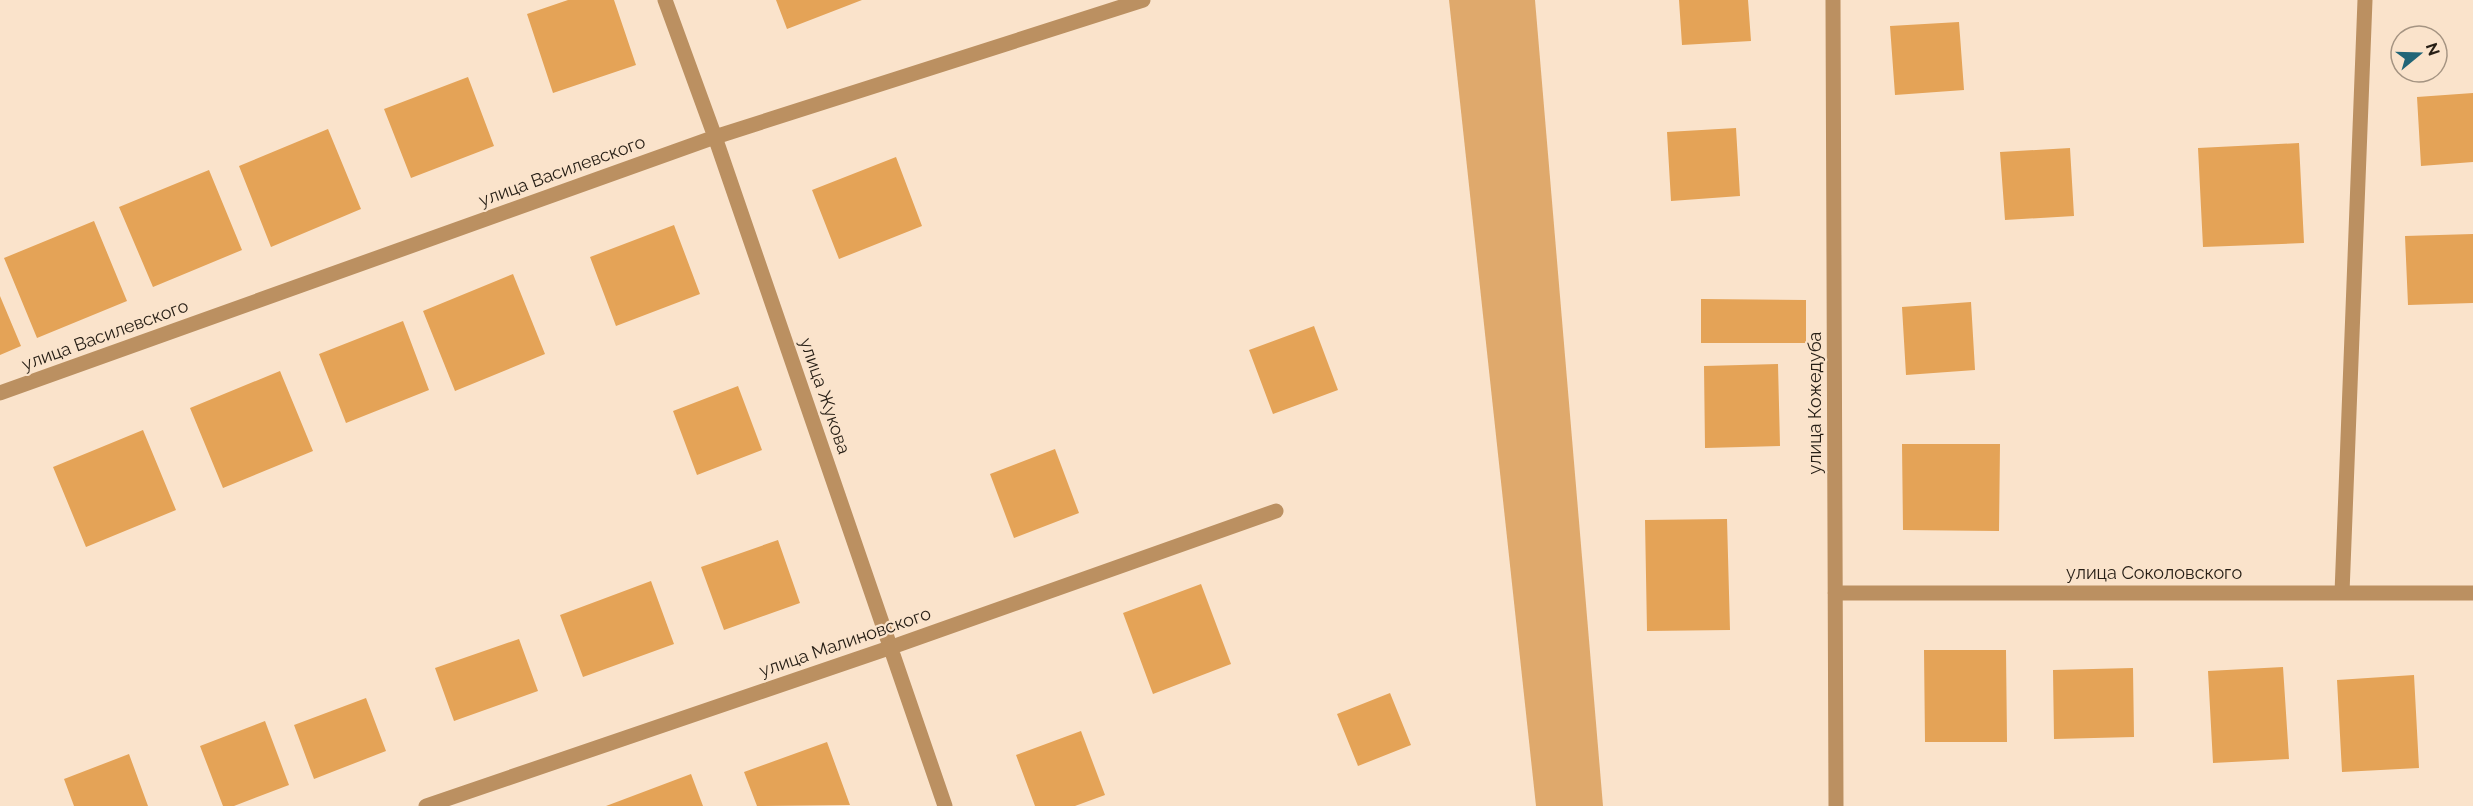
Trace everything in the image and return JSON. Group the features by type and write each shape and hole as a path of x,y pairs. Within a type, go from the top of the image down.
{"street":[{"name":"улица Жукова","path":"665,0 715,137 945,806"},
{"name":"улица Василевского","path":"0,393 715,137 1143,0"},
{"name":"улица Кожедуба","path":"1833,0 1836,806"},
{"path":"2342,593 2365,0"},
{"name":"улица Малиновского","path":"426,806 892,647 1276,511"},
{"name":"улица Соколовского","path":"1835,593 2473,592"}],"shaded area":[{"path":"1449,0 1535,0 1603,806 1536,806"}],"building":[{"path":"568,0 614,0 636,65 553,93 527,14"},
{"path":"776,0 862,0 787,29"},
{"path":"1679,0 1748,0 1751,41 1682,45"},
{"path":"1959,22 1964,90 1895,95 1890,26"},
{"path":"468,77 494,146 411,178 384,109"},
{"path":"2473,93 2473,162 2421,166 2417,97"},
{"path":"1736,128 1740,196 1671,201 1667,132"},
{"path":"328,129 361,209 271,247 239,166"},
{"path":"2299,143 2304,243 2203,247 2198,148"},
{"path":"2070,148 2074,216 2005,220 2000,152"},
{"path":"896,157 922,226 839,259 812,190"},
{"path":"209,170 242,250 153,287 119,207"},
{"path":"94,221 127,301 37,338 4,258"},
{"path":"674,225 700,294 616,326 590,257"},
{"path":"2473,234 2473,303 2408,305 2405,236"},
{"path":"513,274 545,354 455,391 423,311"},
{"path":"0,296 21,346 0,355"},
{"path":"1701,299 1806,300 1806,343 1701,343"},
{"path":"1971,302 1975,370 1906,375 1902,307"},
{"path":"403,321 429,390 346,423 319,354"},
{"path":"1314,326 1338,390 1273,414 1249,350"},
{"path":"1778,364 1780,446 1705,448 1704,366"},
{"path":"280,371 313,451 223,488 190,408"},
{"path":"738,386 762,450 697,475 673,411"},
{"path":"143,430 176,510 86,547 53,467"},
{"path":"1902,444 2000,444 1999,531 1903,530"},
{"path":"1055,449 1079,513 1014,538 990,474"},
{"path":"1727,519 1730,630 1647,631 1645,520"},
{"path":"778,540 800,603 724,630 701,567"},
{"path":"651,581 674,644 583,677 560,615"},
{"path":"1201,584 1231,664 1153,694 1123,613"},
{"path":"519,639 538,691 454,721 435,668"},
{"path":"1924,650 2006,650 2007,742 1925,742"},
{"path":"2283,667 2289,759 2213,763 2208,671"},
{"path":"2133,668 2134,737 2054,739 2053,670"},
{"path":"2414,675 2419,768 2342,772 2337,680"},
{"path":"1390,693 1411,745 1358,766 1337,714"},
{"path":"366,698 386,751 314,779 294,725"},
{"path":"265,721 289,785 234,806 223,806 200,746"},
{"path":"1081,731 1105,795 1075,806 1035,806 1016,755"},
{"path":"827,742 850,805 757,806 744,772"},
{"path":"129,754 148,806 74,806 64,779"},
{"path":"691,774 703,806 606,806"}]}
